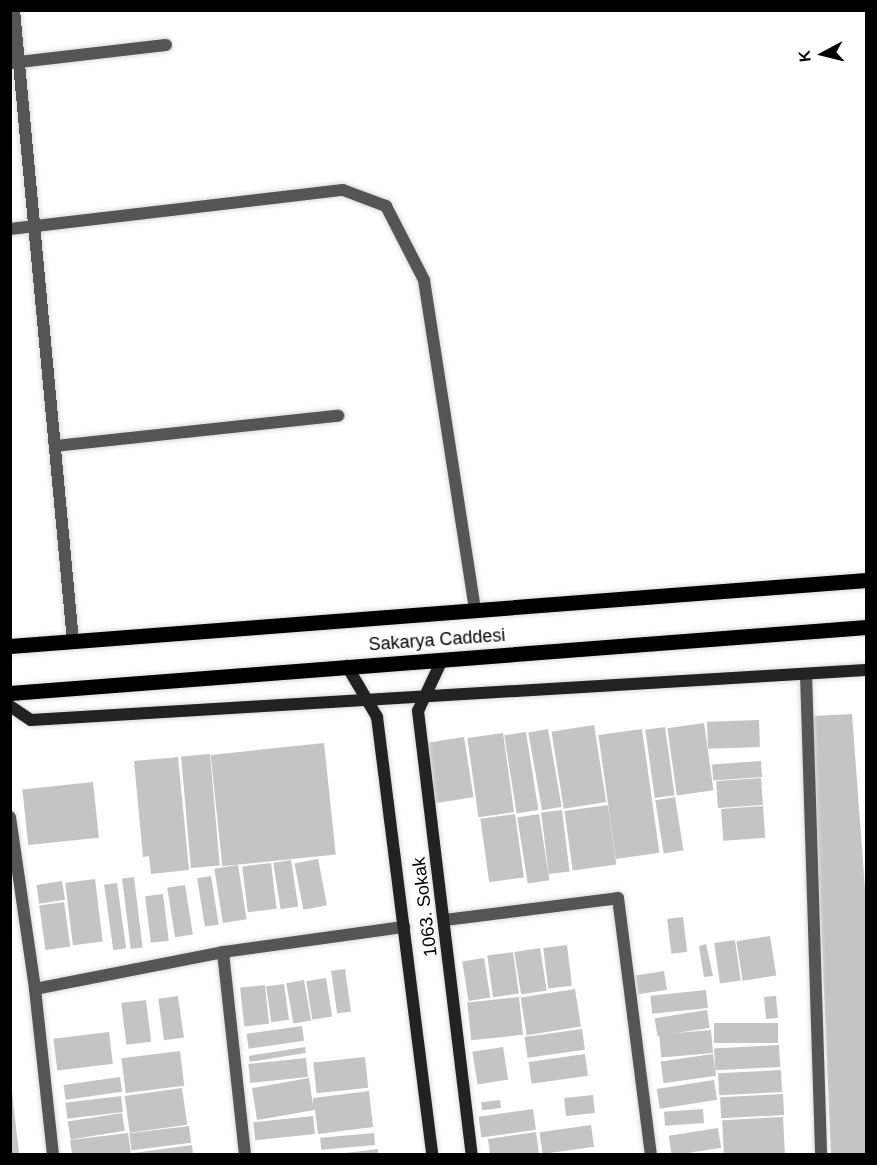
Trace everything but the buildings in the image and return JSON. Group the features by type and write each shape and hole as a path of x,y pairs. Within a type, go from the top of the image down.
{"main road":[{"name":"Sakarya Caddesi","path":"10,646 867,580"},
{"name":"Sakarya Caddesi","path":"10,693 867,627"},
{"name":"1063. Sokak","path":"442,660 418,711 472,1155"},
{"name":"1063. Sokak","path":"347,666 377,717 432,1155"},
{"path":"10,706 32,720 365,697 867,670"}],"street":[{"path":"14,10 15,62 35,227 73,641"},
{"path":"15,62 166,45"},
{"path":"10,229 343,190 386,206 424,280 475,610"},
{"path":"55,446 338,416"},
{"path":"806,674 821,1155"},
{"path":"10,817 35,989 52,1155"},
{"path":"445,920 618,897 651,1155"},
{"path":"35,989 223,951 404,927"},
{"path":"223,951 245,1155"}]}
